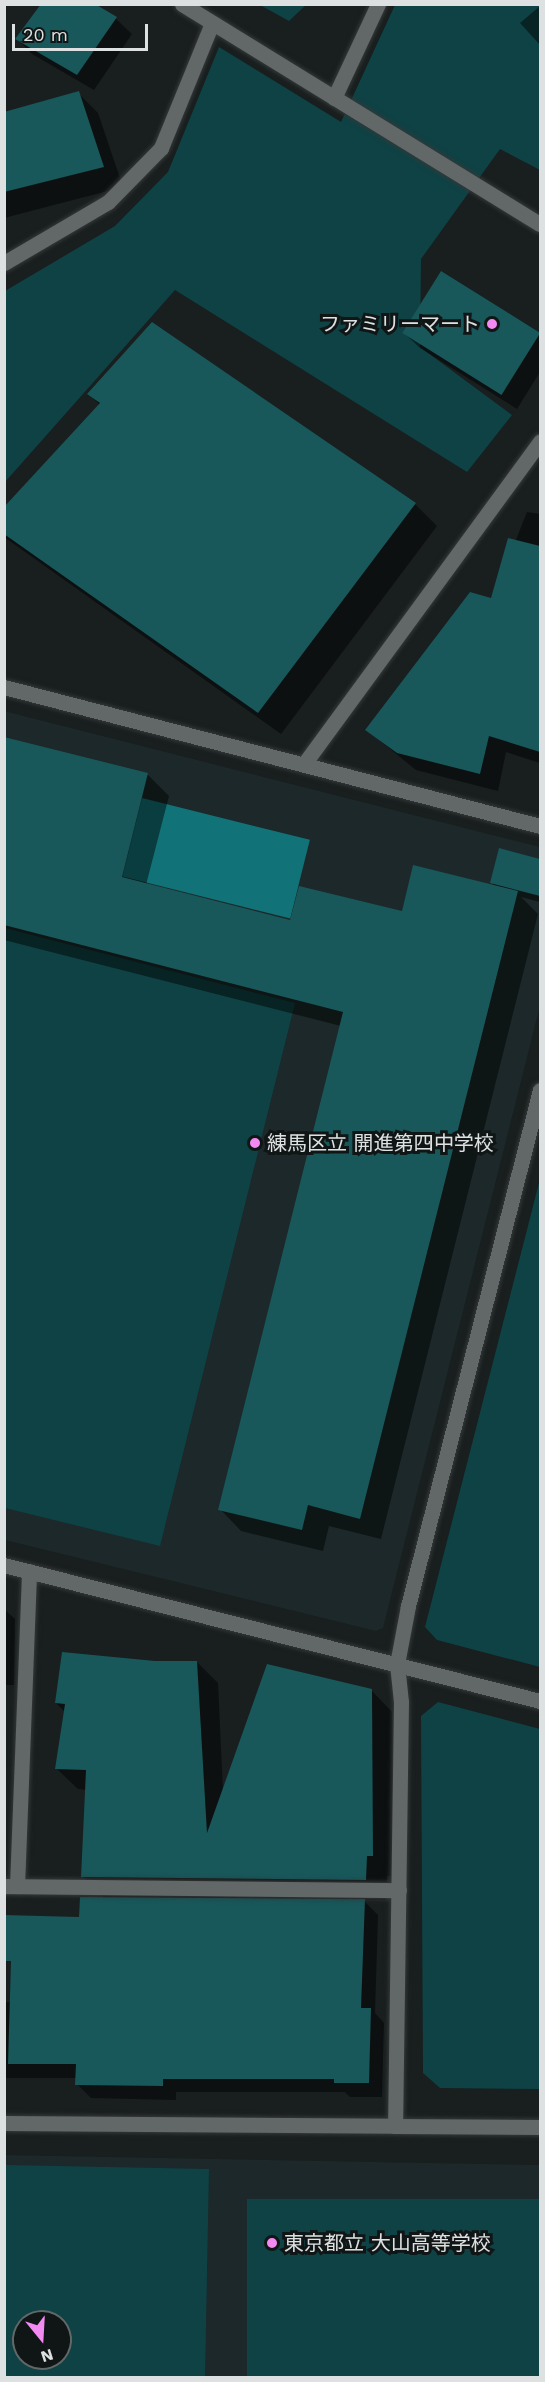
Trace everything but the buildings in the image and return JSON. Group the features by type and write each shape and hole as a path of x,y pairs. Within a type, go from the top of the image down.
{"street":[{"path":"182,4 540,224"},
{"path":"334,98 378,4"},
{"path":"4,263 108,202 161,148 212,23"},
{"path":"304,764 540,441"},
{"path":"4,687 540,826"},
{"path":"395,2126 401,1702 397,1664 408,1606 540,1090"},
{"path":"4,1565 540,1701"},
{"path":"29,1571 11,1886 399,1890"},
{"path":"4,2123 540,2127"}],"shaded area":[{"path":"260,5 306,5 289,21"},
{"path":"395,5 540,5 540,170 500,149 421,259 420,347 512,415 467,472 175,290 5,482 5,291 115,226 168,172 219,47 341,122"},
{"name":"練馬区立 開進第四中学校","path":"4,711 540,847 540,1006 383,1628 376,1631 5,1540"},
{"path":"142,798 310,840 290,918 122,877"},
{"path":"5,928 295,1003 160,1546 5,1508"},
{"path":"540,1179 540,1667 437,1640 425,1627"},
{"path":"438,1702 540,1729 540,2089 440,2088 423,2073 421,1716"},
{"name":"東京都立 大山高等学校","path":"4,2155 540,2165 540,2377 5,2377"},
{"path":"5,2165 209,2169 205,2377 5,2377"},
{"path":"247,2199 540,2199 540,2377 247,2377"}],"place":[{"name":"ファミリーマート","path":"492,324"},
{"name":"練馬区立 開進第四中学校","path":"255,1143"},
{"name":"東京都立 大山高等学校","path":"272,2243"}]}
